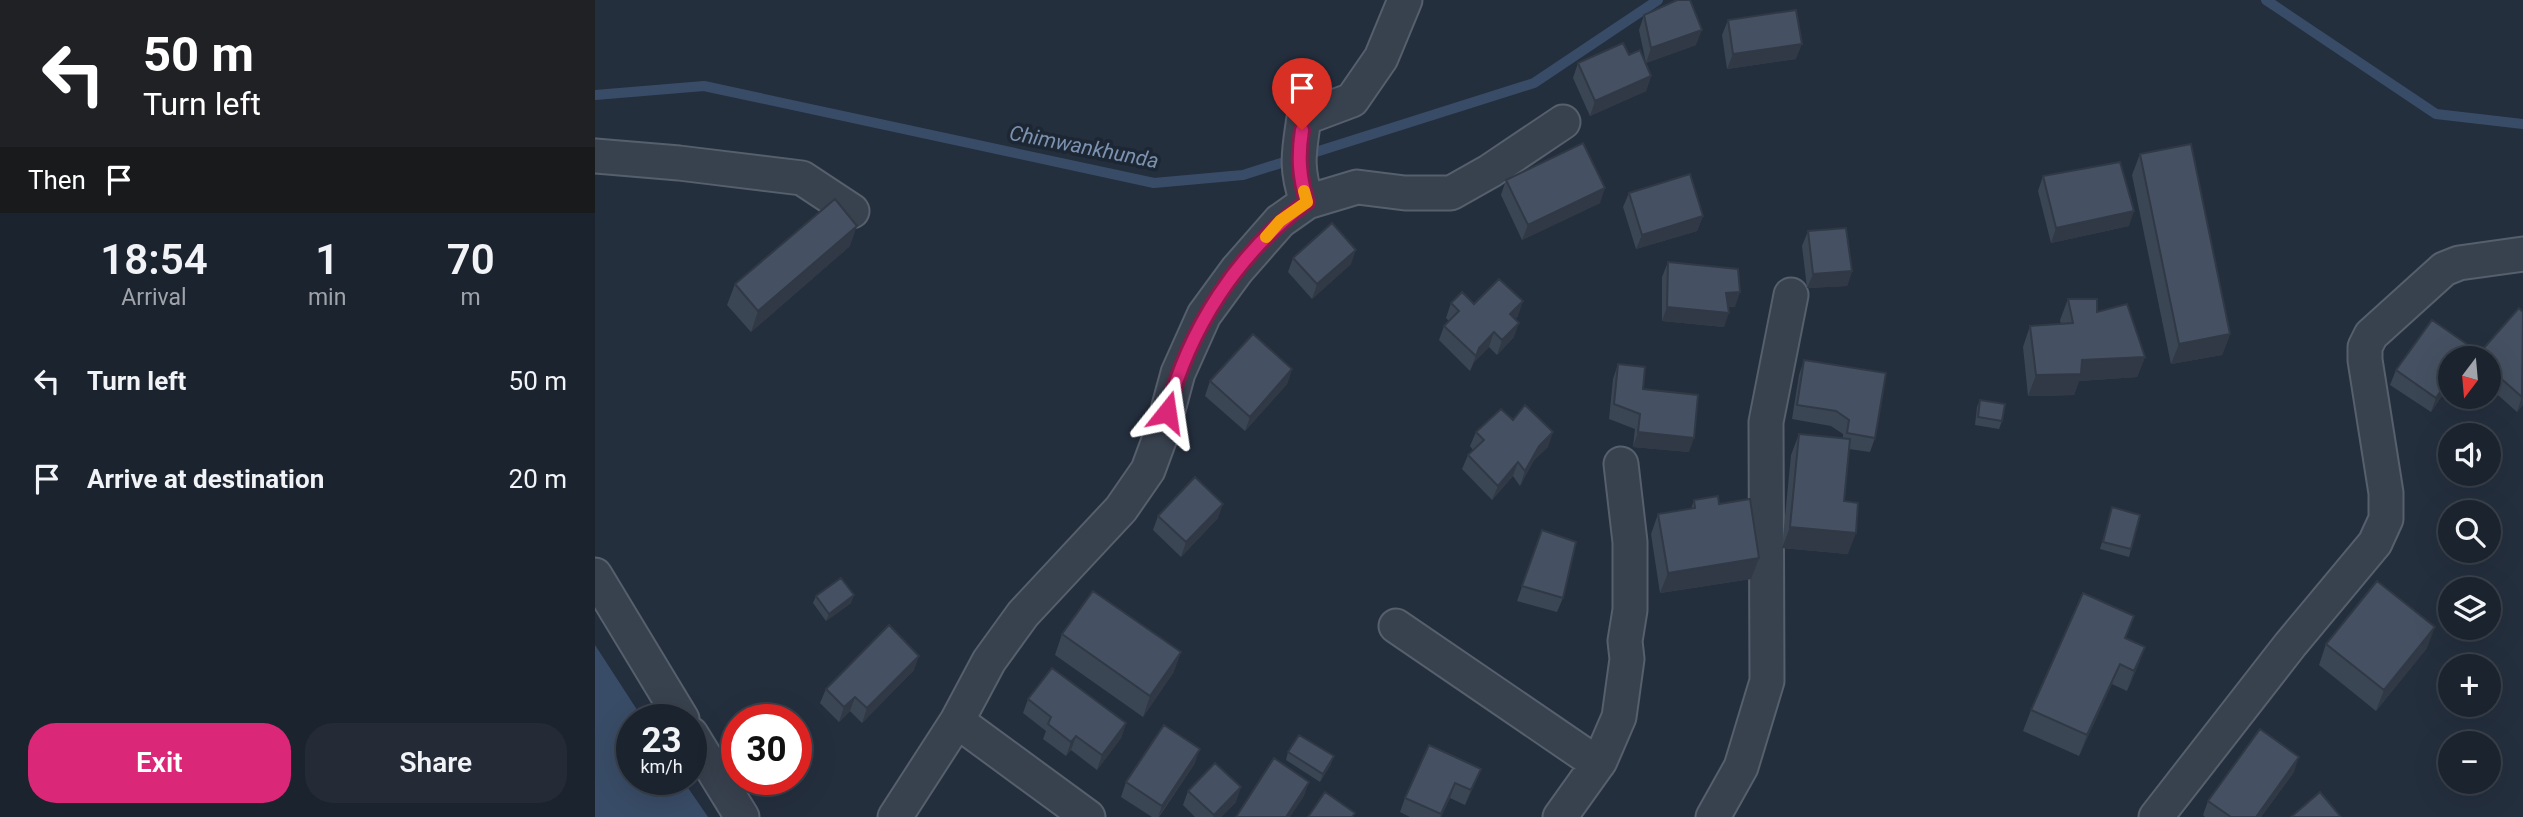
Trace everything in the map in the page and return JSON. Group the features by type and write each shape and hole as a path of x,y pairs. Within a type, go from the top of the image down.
{"street":[{"path":"1307,202 1300,179 1298,149 1304,118 1352,100 1381,58 1405,0"},
{"path":"895,817 957,721 989,661 1023,614 1121,509 1148,470 1162,432 1178,373 1204,316 1237,270 1280,221 1307,202 1357,187 1405,193 1451,193 1490,171 1563,122"},
{"path":"595,156 802,178 852,211"},
{"path":"2156,817 2290,645 2375,543 2386,519 2386,493 2365,360 2365,347 2371,335 2444,269 2459,263 2523,254"},
{"path":"1713,817 1741,766 1767,681 1766,422 1791,295"},
{"path":"1560,817 1598,764 1619,717 1630,610 1630,542 1621,464"},
{"path":"595,575 674,704"},
{"path":"1396,626 1598,764"},
{"path":"957,721 1088,817"},
{"path":"707,761 741,817"}],"water":[{"path":"595,645 633,704 616,704 616,795 693,795 708,817 595,817"}],"building":[{"path":"1677,0 1690,0 1702,30 1651,48 1644,15"},
{"path":"1796,10 1802,44 1733,54 1728,20"},
{"path":"1623,43 1629,55 1640,50 1651,76 1595,101 1578,63"},
{"path":"1583,143 1605,188 1528,225 1506,180"},
{"path":"2191,144 2230,334 2179,344 2140,154"},
{"path":"2120,162 2134,211 2056,228 2043,176"},
{"path":"1690,174 1703,216 1642,235 1629,193"},
{"path":"835,199 857,226 758,311 735,284"},
{"path":"1332,223 1356,250 1317,284 1293,258"},
{"path":"1846,228 1852,271 1813,274 1808,231"},
{"path":"1668,262 1738,269 1740,292 1726,293 1729,313 1667,307"},
{"path":"1499,279 1523,301 1510,314 1519,323 1502,340 1494,332 1479,348 1476,356 1444,326 1459,311 1451,303 1462,292 1474,304"},
{"path":"2068,299 2097,299 2097,312 2127,304 2145,357 2082,360 2081,374 2036,375 2030,326 2073,323"},
{"path":"2519,308 2523,312 2522,397 2501,379 2501,346 2486,346"},
{"path":"2432,320 2470,346 2438,346 2436,398 2396,370"},
{"path":"1253,334 1292,369 1250,417 1210,381"},
{"path":"1804,360 1886,373 1875,438 1847,433 1849,420 1836,411 1797,405"},
{"path":"1618,364 1645,367 1643,389 1698,395 1694,438 1638,432 1640,414 1614,404"},
{"path":"1980,400 2005,404 2002,421 1978,417"},
{"path":"1525,405 1553,432 1539,446 1525,471 1518,462 1498,486 1468,455 1484,440 1476,432 1501,409 1513,420"},
{"path":"1799,434 1850,439 1844,501 1858,503 1856,533 1790,527"},
{"path":"1195,477 1223,504 1186,542 1158,516"},
{"path":"1718,496 1719,504 1750,499 1759,558 1668,573 1658,514 1695,508 1694,500"},
{"path":"2112,507 2140,515 2131,549 2103,542"},
{"path":"1542,530 1576,542 1563,598 1522,586"},
{"path":"841,578 854,595 829,614 816,596"},
{"path":"2377,581 2435,627 2384,690 2326,644"},
{"path":"1093,591 1181,652 1150,696 1062,634"},
{"path":"2083,593 2134,616 2125,638 2145,647 2134,671 2120,664 2087,735 2031,710"},
{"path":"889,625 919,656 867,708 855,697 844,707 826,689"},
{"path":"1052,668 1126,723 1102,755 1076,736 1071,742 1048,724 1051,717 1028,699"},
{"path":"1164,725 1200,749 1162,806 1126,782"},
{"path":"2260,729 2299,757 2256,817 2231,817 2208,801"},
{"path":"1299,735 1334,756 1323,774 1288,752"},
{"path":"1429,745 1481,769 1471,790 1455,783 1441,814 1405,798"},
{"path":"1274,758 1309,782 1286,817 1236,817"},
{"path":"1215,763 1241,787 1214,815 1188,791"},
{"path":"1325,792 1355,813 1352,817 1308,817"},
{"path":"2320,792 2341,817 2291,817"}],"waterway":[{"name":"Chimwankhunda","path":"595,95 704,86 1154,183 1243,175 1534,83 1658,0"},
{"name":"Chimwankhunda","path":"2266,0 2436,114 2523,124"}],"slow traffic":[{"path":"1266,237 1280,221 1307,202 1304,191"}],"route":[{"path":"1167,412 1178,373 1204,316 1237,270 1280,221 1307,202 1300,179 1298,149 1302,130"}]}
